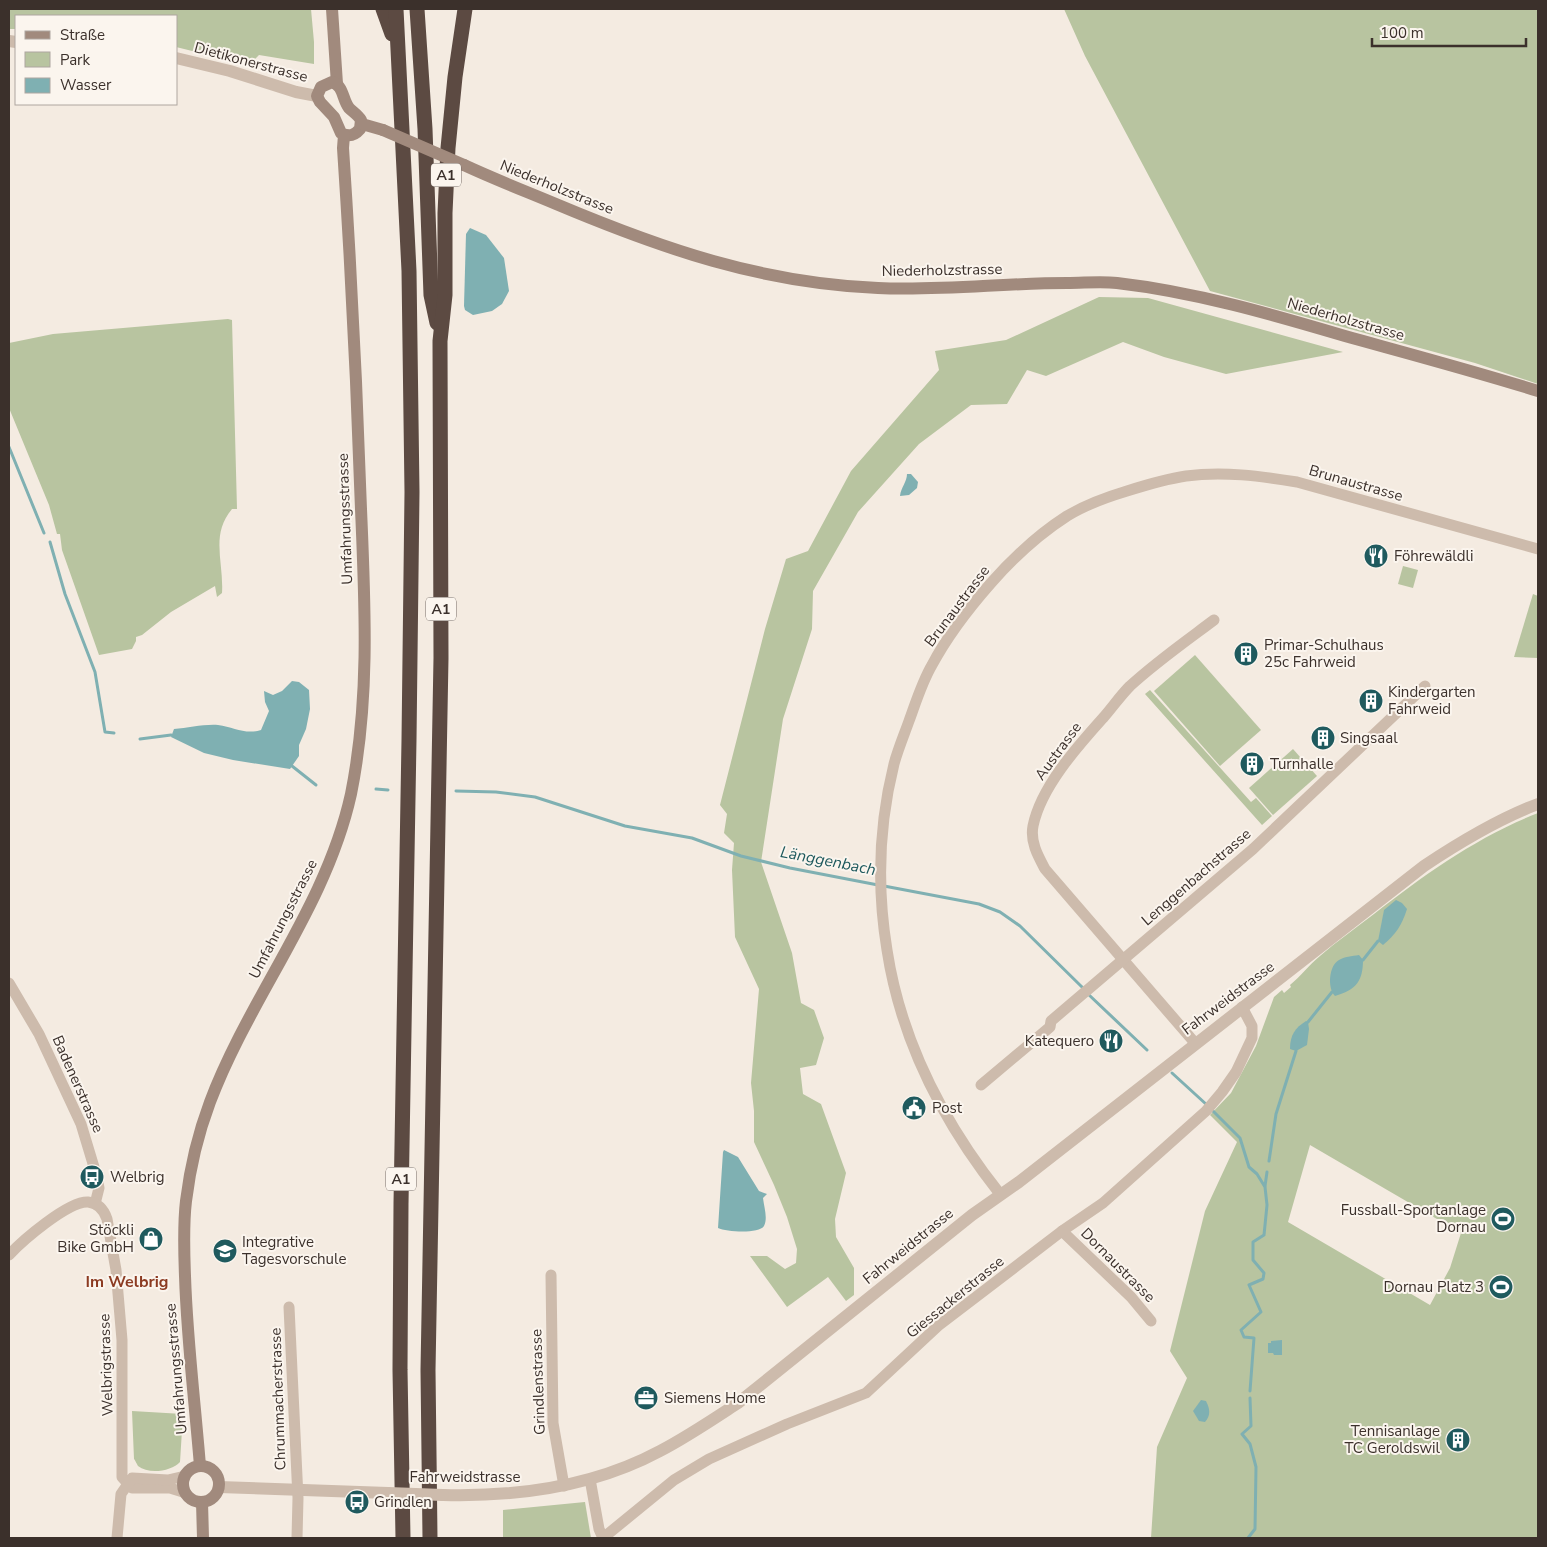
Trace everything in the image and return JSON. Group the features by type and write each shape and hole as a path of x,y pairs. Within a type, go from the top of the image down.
{"highway":[{"path":"383,9 398,55"},
{"name":"A1","path":"394,9 408,262 412,483 410,740 400,1214 403,1538"},
{"path":"417,9 426,138 431,295 440,342"},
{"name":"A1","path":"430,1538 428,1361 441,649 440,342 445,295 445,212 448,148 456,68 465,9"}],"main road":[{"path":"332,9 337,84"},
{"path":"332,82 337,84 341,88 346,103 358,115 362,124 357,133 353,135 344,134 339,130 334,117 317,96 320,87 332,82"},
{"name":"Niederholzstrasse","path":"362,124 383,130 504,183 641,238 698,258 759,274 805,282 878,288 956,288 1044,283 1116,283 1206,298 1538,391"},
{"name":"Umfahrungsstrasse","path":"200,1466 187,1319 184,1242 186,1202 197,1144 211,1100 232,1051 310,907 330,860 349,800 360,739 364,684 363,557 344,134"},
{"path":"200,1466 210,1468 219,1480 219,1487 214,1498 202,1502 193,1500 186,1493 183,1483 185,1476 194,1468 200,1466"},
{"path":"202,1502 203,1538"}],"street":[{"name":"Dietikonerstrasse","path":"178,58 317,96"},
{"name":"Brunaustrasse","path":"1000,1194 951,1124 937,1099 908,1036 899,1008 886,947 880,875 884,815 894,763 917,697 932,665 953,631 984,592 1012,560 1067,516 1106,497 1186,476 1226,474 1259,476 1297,482 1538,549"},
{"name":"Austrasse","path":"1195,1043 1045,869 1035,849 1033,827 1046,794 1073,752 1130,687 1214,620"},
{"name":"Lenggenbachstrasse","path":"981,1085 1050,1027 1051,1021 1253,849 1425,686"},
{"name":"Fahrweidstrasse","path":"219,1487 443,1495 512,1494 590,1480 661,1451 701,1428 738,1403 1000,1194 1019,1182 1424,866 1447,850 1484,829 1538,804"},
{"name":"Badenerstrasse","path":"9,983 39,1034 81,1124 99,1188 95,1204"},
{"name":"Giessackerstrasse","path":"590,1480 599,1529 603,1538 674,1480 709,1459 787,1424 866,1393 938,1326 1062,1231 1103,1203 1209,1108 1236,1072 1252,1038 1252,1026 1242,1007"},
{"path":"9,1256 18,1245 51,1220 78,1204 87,1202 95,1204"},
{"name":"Welbrigstrasse","path":"95,1204 105,1212 108,1219 116,1270 122,1340 122,1477 127,1484"},
{"name":"Dornaustrasse","path":"1062,1231 1131,1297 1151,1321"},
{"name":"Grindlenstrasse","path":"550,1275 553,1423 564,1486"},
{"name":"Chrummacherstrasse","path":"289,1307 297,1490 297,1538"},
{"path":"117,1538 122,1494 132,1478 168,1480 185,1476"},
{"path":"127,1484 132,1488 170,1488 186,1493"}],"green space":[{"path":"9,9 311,9 314,64 259,55 249,65 178,47 178,15 15,15 15,29 9,29"},
{"path":"1064,9 1538,9 1538,384 1475,363 1210,291 1085,56"},
{"path":"1099,297 1148,298 1343,352 1226,374 1164,357 1123,342 1046,376 1027,370 1007,404 971,405 919,444 858,512 813,591 812,629 783,719 761,862 792,953 801,1003 814,1010 824,1038 816,1065 800,1068 803,1094 821,1104 846,1173 835,1219 836,1237 854,1268 854,1295 846,1301 828,1277 787,1307 750,1256 767,1256 785,1269 796,1263 797,1249 787,1217 754,1142 754,1111 751,1083 759,989 735,937 732,870 734,843 724,833 727,814 720,805 765,629 786,559 808,551 851,471 939,370 935,351 1006,340"},
{"path":"232,320 237,509 232,509 221,529 219,549 222,593 217,597 215,586 171,612 142,635 136,637 132,649 99,655 62,550 60,534 57,534 49,505 9,408 9,343 53,334"},
{"path":"1403,566 1418,570 1413,588 1398,584"},
{"path":"1533,594 1538,596 1538,658 1514,657"},
{"path":"1195,655 1261,730 1220,766 1154,691"},
{"path":"1150,690 1251,802 1256,798 1272,816 1262,825 1145,694"},
{"path":"1293,749 1317,776 1273,815 1249,788"},
{"path":"1538,813 1538,1538 1151,1538 1157,1447 1187,1378 1170,1351 1205,1211 1237,1142 1210,1115 1231,1093 1256,1046 1274,997 1282,990 1284,993 1291,987 1290,985 1326,950 1413,885 1473,845","holes":["1310,1145 1461,1233 1450,1268 1430,1305 1288,1222"]},
{"path":"132,1411 183,1414 180,1462 172,1468 160,1471 143,1469 138,1466 134,1459"},
{"path":"585,1502 591,1538 503,1538 503,1510"}],"water":[{"path":"470,228 486,235 504,258 509,291 502,304 492,311 473,315 465,310 464,306 466,234"},
{"path":"907,474 911,474 918,482 917,488 909,495 900,496 906,480"},
{"path":"292,681 299,682 309,690 310,709 306,729 299,745 299,756 290,769 233,760 204,753 171,737 174,729 207,725 218,725 250,732 261,730 269,711 265,702 264,691 273,695 282,691"},
{"path":"1396,900 1407,909 1398,929 1383,945 1378,941 1384,910"},
{"path":"1359,955 1363,960 1360,979 1353,988 1335,996 1330,982 1333,967 1341,959"},
{"path":"1306,1021 1308,1022 1309,1029 1307,1045 1296,1051 1290,1049 1294,1032"},
{"path":"724,1150 738,1157 759,1191 767,1194 763,1198 766,1220 761,1229 742,1232 718,1228"},
{"path":"1282,1340 1282,1355 1268,1353 1268,1343"},
{"path":"1201,1400 1206,1401 1209,1409 1205,1422 1199,1421 1193,1411"}],"waterway":[{"name":"Länggenbach","path":"9,447 44,533"},
{"path":"50,542 65,594 95,672 105,732 114,733"},
{"path":"140,739 171,735"},
{"path":"292,766 316,785"},
{"path":"376,789 388,790"},
{"name":"Länggenbach","path":"456,791 496,792 535,797 625,826 692,838 741,856 790,868 878,885"},
{"name":"Länggenbach","path":"884,886 979,904 1000,912 1020,926 1084,989"},
{"path":"1363,960 1378,941"},
{"path":"1308,1022 1332,992"},
{"name":"Länggenbach","path":"1088,994 1147,1050"},
{"path":"1269,1161 1276,1114 1296,1051"},
{"name":"Länggenbach","path":"1172,1073 1207,1105"},
{"name":"Länggenbach","path":"1211,1109 1240,1138 1249,1167 1257,1174 1265,1187 1267,1205 1264,1235 1253,1242 1253,1260 1264,1273 1263,1279 1249,1285 1261,1312 1241,1330 1244,1337 1254,1338 1250,1391"},
{"path":"1265,1186 1267,1172"},
{"name":"Länggenbach","path":"1248,1538 1255,1529 1256,1467 1250,1444 1242,1434 1251,1426 1250,1398"}],"place":[{"name":"Föhrewäldli","path":"1376,556"},
{"name":"Primar-Schulhaus 25c Fahrweid","path":"1246,654"},
{"name":"Kindergarten Fahrweid","path":"1371,701"},
{"name":"Singsaal","path":"1323,738"},
{"name":"Turnhalle","path":"1252,764"},
{"name":"Katequero","path":"1111,1041"},
{"name":"Post","path":"914,1108"},
{"name":"Welbrig","path":"92,1177"},
{"name":"Fussball-Sportanlage Dornau","path":"1503,1219"},
{"name":"Stöckli Bike GmbH","path":"151,1239"},
{"name":"Integrative Tagesvorschule","path":"225,1251"},
{"name":"Dornau Platz 3","path":"1501,1287"},
{"name":"Siemens Home","path":"646,1398"},
{"name":"Tennisanlage TC Geroldswil","path":"1458,1440"},
{"name":"Grindlen","path":"357,1502"}],"district":[{"name":"Im Welbrig","path":"127,1282"}]}
